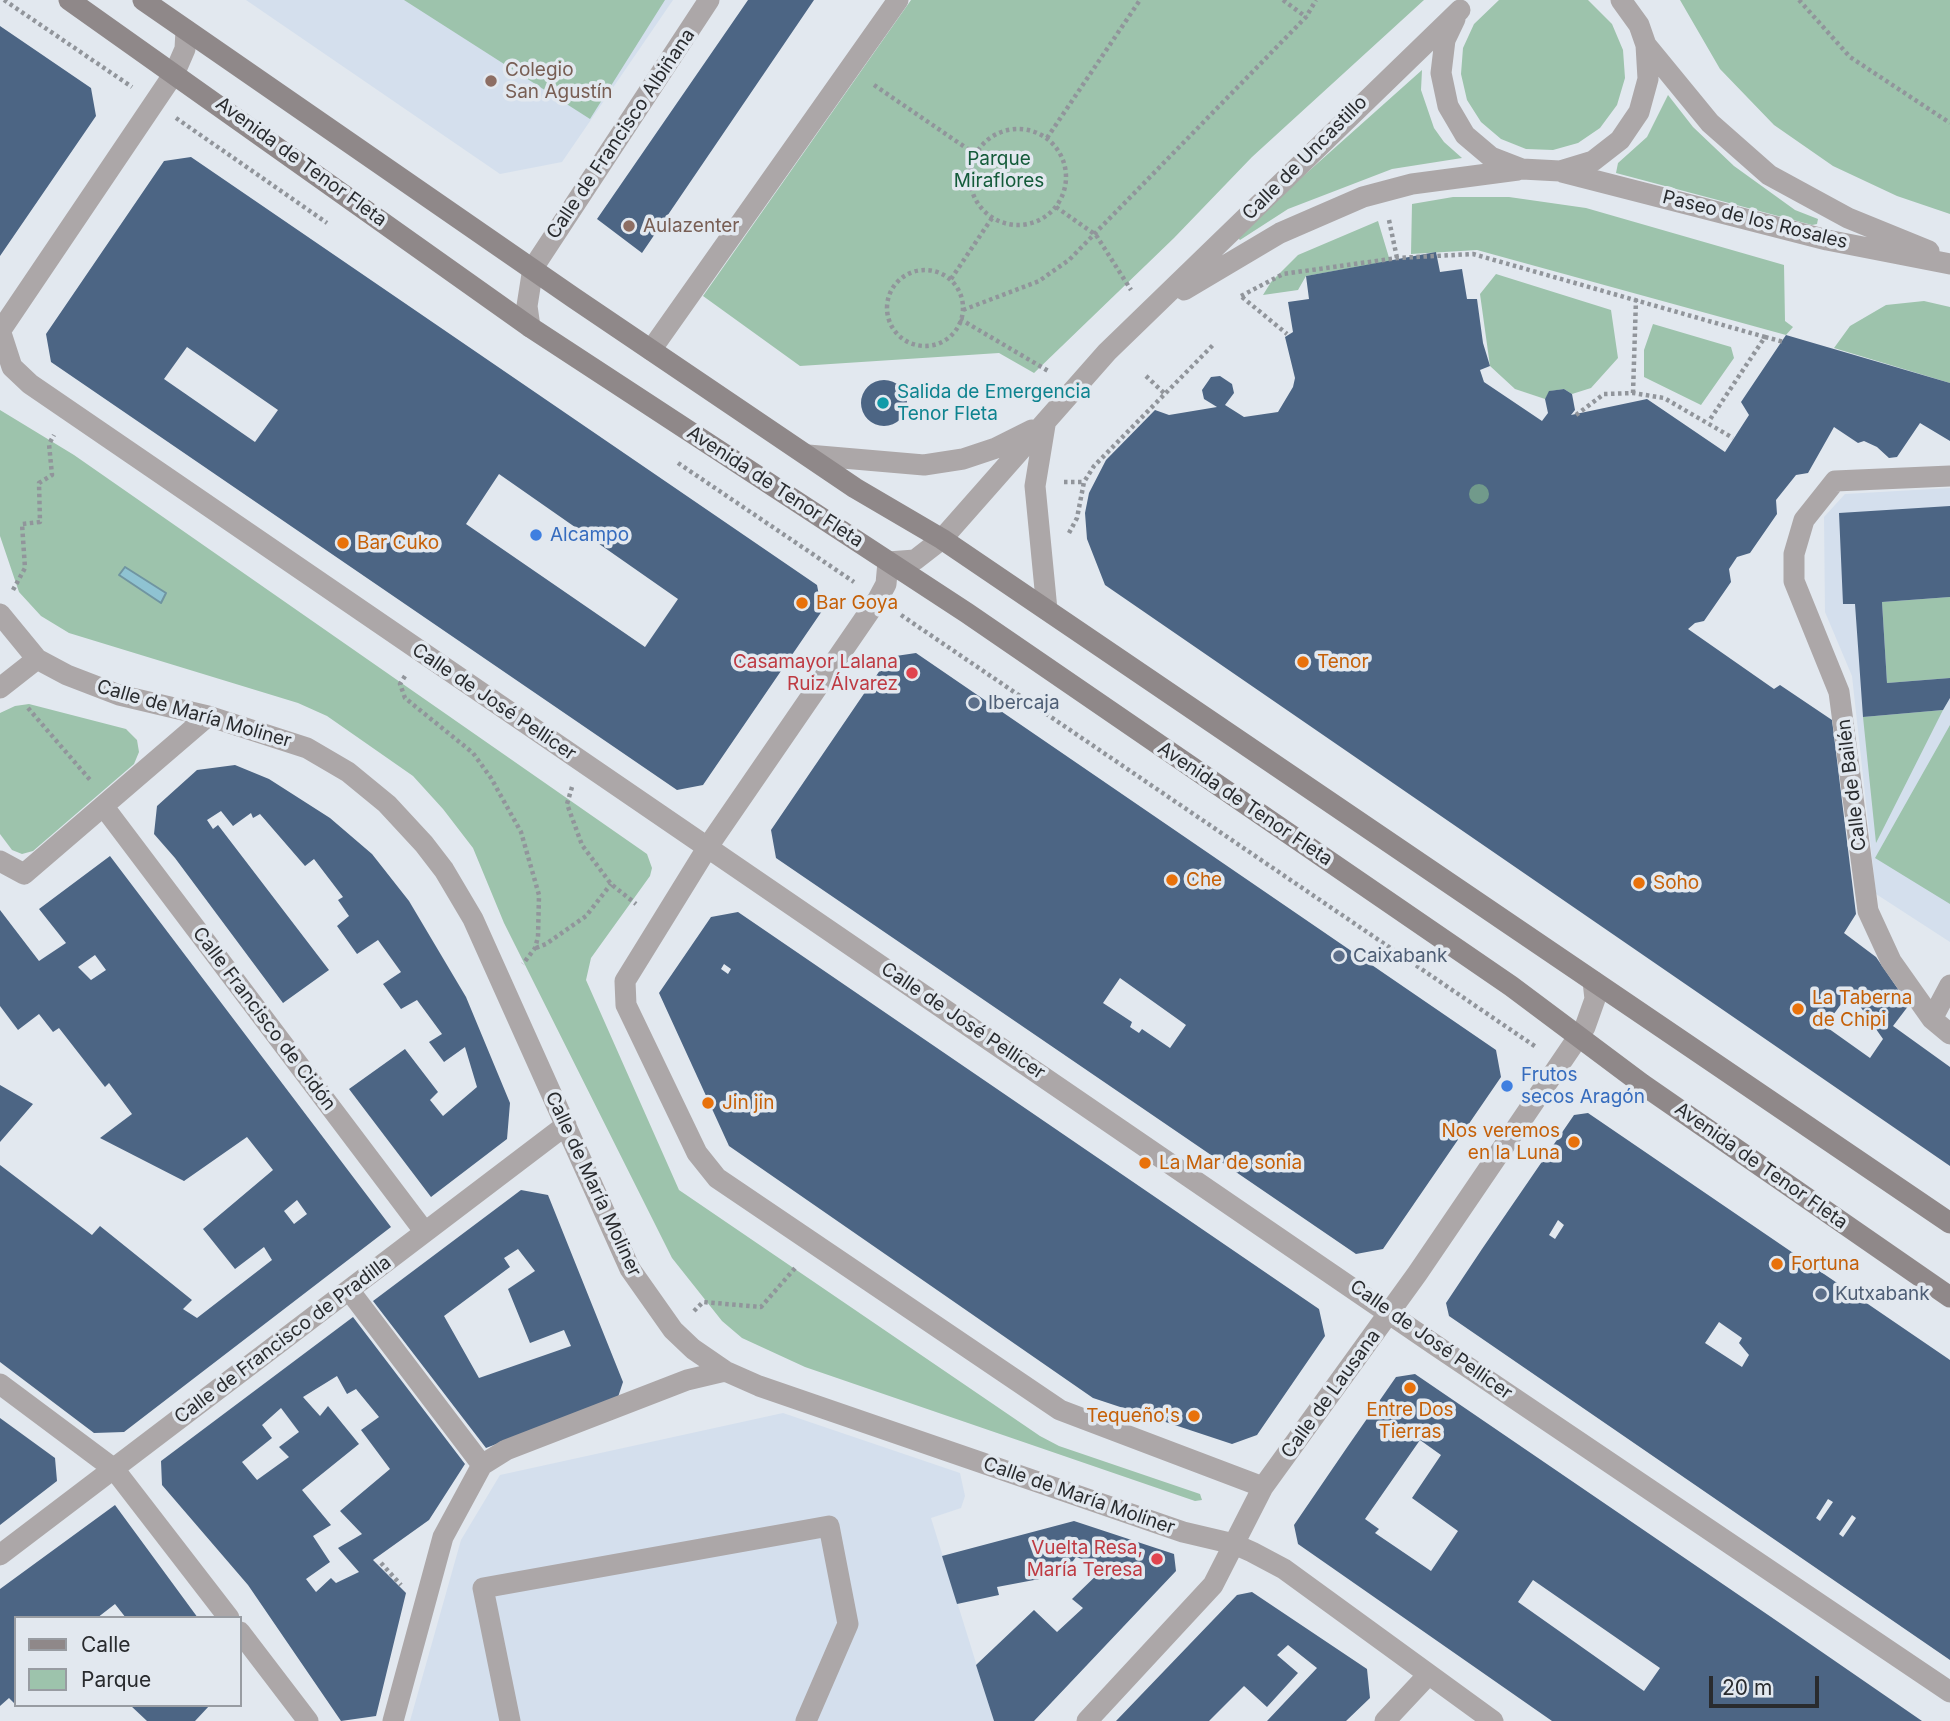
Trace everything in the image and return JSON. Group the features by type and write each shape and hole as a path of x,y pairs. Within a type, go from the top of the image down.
{"main road":[{"name":"Avenida de Tenor Fleta","path":"69,0 176,72 530,327 888,562 1580,1035 1642,1084 1950,1297"},
{"path":"143,0 651,350 855,488 942,539 1950,1223"}],"street":[{"name":"Calle de Francisco Albiñana","path":"533,268 562,220 709,0"},
{"path":"651,350 898,0"},
{"path":"1464,5 1446,40 1441,73 1448,106 1465,135 1491,157 1522,169 1560,171 1593,161 1620,140 1639,112 1648,79 1646,45 1625,3"},
{"name":"Calle de Uncastillo","path":"888,562 915,560 942,539 1077,388 1150,312 1464,5"},
{"path":"1,330 176,72 185,49 186,30"},
{"name":"Paseo de los Rosales","path":"1646,45 1710,123 1769,175 1848,218 1950,262"},
{"name":"Calle de Uncastillo","path":"1150,312 1238,256 1321,213 1412,184 1522,169"},
{"name":"Paseo de los Rosales","path":"1560,171 1827,240 1950,262"},
{"path":"530,327 527,306 533,268"},
{"name":"Calle de José Pellicer","path":"1,330 3,348 12,367 30,384 420,653 709,845 1390,1313 1950,1692"},
{"path":"1046,423 1035,486 1047,610"},
{"name":"Calle de Uncastillo","path":"808,456 924,465 963,458 996,448 1046,423"},
{"name":"Calle de Bailén","path":"1950,475 1839,479 1804,520 1794,554 1794,580 1839,692 1868,911 1891,961 1932,1018 1950,1034"},
{"path":"888,562 886,584 878,599 709,845 630,971 624,994 697,1153 708,1170 1060,1410 1263,1487"},
{"name":"Calle de María Moliner","path":"0,614 37,659 68,675 119,695 208,716 307,748 338,766 387,804 444,870 473,919 630,1269 673,1330 693,1349 725,1371 760,1386 1183,1532 1234,1544 1284,1569 1493,1721"},
{"path":"0,688 37,659"},
{"path":"0,861 24,874 101,799 208,716"},
{"name":"Calle Francisco de Cidón","path":"101,799 424,1231"},
{"name":"Calle de Lausana","path":"1087,1721 1213,1585 1263,1487 1390,1313 1580,1035 1592,1014 1593,981"},
{"path":"1932,1018 1950,985"},
{"name":"Calle de Francisco de Pradilla","path":"0,1555 566,1125"},
{"path":"349,1290 482,1465"},
{"path":"393,1721 443,1537 482,1465 506,1450 687,1380 725,1371"},
{"path":"0,1384 114,1469 227,1616"},
{"path":"510,1721 483,1588 828,1525 848,1624 806,1721"},
{"path":"242,1635 308,1721"},
{"path":"1385,1721 1428,1675"}],"path":[{"path":"4,0 126,83"},
{"path":"1047,138 1140,0"},
{"path":"1283,0 1306,17"},
{"path":"963,310 1040,281 1069,260 1306,17 1316,0"},
{"path":"1799,0 1850,57 1950,123"},
{"path":"850,69 975,153"},
{"path":"1021,128 1047,138 1060,152 1066,171 1064,190 1055,207 1042,218 1026,224 1009,224 992,218 979,205 971,189 970,171 975,153 988,138 1007,130 1021,128"},
{"path":"1055,207 1096,235 1150,312"},
{"path":"1387,208 1397,258"},
{"path":"951,279 992,218"},
{"path":"1287,334 1239,295 1283,274 1397,258 1473,254 1784,342"},
{"path":"920,270 937,271 951,279 960,293 963,310 957,329 942,343 923,346 907,342 894,332 888,317 887,301 893,286 905,275 920,270"},
{"path":"1633,393 1636,299"},
{"path":"960,319 1077,388"},
{"path":"1709,421 1765,337"},
{"path":"1065,540 1077,518 1084,482 1094,467 1214,344"},
{"path":"1146,376 1164,393"},
{"path":"1576,415 1604,394 1633,393 1664,398 1709,421 1733,438"},
{"path":"17,585 25,568 22,524 40,522 39,483 52,475 49,444"},
{"path":"1057,482 1084,482"},
{"name":"Avenida de Tenor Fleta","path":"905,618 1561,1063"},
{"path":"411,667 400,684 405,698 473,752 505,801 520,832 539,895 535,948"},
{"path":"28,708 101,799"},
{"path":"577,780 569,791 567,804 571,823 582,845 611,884 636,904"},
{"path":"516,970 535,948 546,944 586,916 611,884"},
{"path":"686,1319 703,1302 761,1307 798,1265"},
{"path":"381,1563 403,1587"}],"shaded area":[{"name":"Colegio San Agustín","path":"246,0 673,0 562,162 500,174"},
{"path":"1950,488 1950,942 1876,894 1852,676 1825,612 1824,517 1845,494"},
{"path":"783,1413 960,1473 965,1496 961,1508 931,1518 994,1721 410,1721 461,1540 500,1475"}],"green space":[{"path":"404,0 665,0 590,119"},
{"name":"Parque Miraflores","path":"911,0 1424,0 1252,157 1174,238 1034,373 999,353 800,366 703,296"},
{"path":"1499,0 1588,0 1612,24 1623,50 1625,78 1617,105 1600,128 1578,143 1553,150 1526,149 1501,139 1481,122 1467,100 1461,74 1463,48 1474,24"},
{"path":"1680,0 1950,0 1950,214 1897,196 1833,166 1774,125 1720,69"},
{"path":"1422,70 1421,90 1434,128 1444,142 1462,158 1392,169 1288,209 1240,240 1236,236"},
{"path":"1668,95 1693,127 1734,166 1795,210 1818,219 1817,224 1812,225 1616,173 1618,163 1647,137"},
{"path":"1453,197 1509,197 1586,208 1784,265 1785,321 1793,327 1786,335 1477,250 1411,254 1412,204"},
{"path":"1378,221 1390,261 1306,276 1298,290 1263,295 1271,282 1298,255"},
{"path":"1496,274 1611,310 1618,358 1591,388 1572,394 1564,389 1550,391 1545,399 1515,389 1490,366 1480,294"},
{"path":"1924,301 1950,307 1950,383 1834,348 1850,326 1886,305"},
{"path":"1653,324 1731,347 1734,358 1701,405 1644,377 1644,350"},
{"path":"0,410 74,455 647,854 652,868 650,876 591,958 586,980 679,1190 1040,1436 1059,1446 1200,1494 1202,1500 1195,1501 805,1367 742,1338 722,1321 672,1258 504,923 473,848 443,809 413,776 327,716 298,703 69,633 41,616 19,592 0,536"},
{"path":"1950,597 1950,678 1887,683 1882,602"},
{"path":"29,704 126,729 137,740 139,752 134,764 33,851 22,854 12,850 0,834 0,713 15,706"},
{"path":"1943,710 1876,843 1863,717"},
{"path":"1950,725 1950,904 1875,858"}],"water":[{"path":"125,567 166,593 161,603 119,575"}],"building":[{"path":"748,0 814,0 642,253 597,219"},
{"path":"0,26 91,88 96,116 0,256"},
{"path":"191,157 817,585 822,611 703,785 677,790 51,362 46,334 164,161","holes":["187,347 278,410 255,442 164,379","499,474 678,599 645,647 466,524"]},
{"path":"1436,252 1440,272 1462,269 1467,299 1477,299 1483,343 1490,366 1480,370 1484,382 1542,421 1548,413 1545,399 1549,391 1564,389 1572,394 1575,410 1571,415 1647,399 1725,452 1749,415 1741,402 1786,335 1950,383 1950,441 1920,423 1897,457 1889,458 1877,447 1864,441 1858,443 1834,427 1808,473 1796,475 1776,500 1777,514 1750,553 1737,557 1729,569 1731,582 1704,621 1695,623 1688,629 1774,689 1780,685 1832,720 1856,914 1844,933 1876,957 1909,1005 1893,1026 1950,1067 1950,1166 1105,585 1087,539 1085,513 1089,493 1106,460 1155,410 1169,415 1217,407 1204,399 1202,390 1211,377 1220,376 1232,384 1234,393 1225,405 1244,417 1278,412 1293,387 1295,378 1285,337 1293,332 1288,302 1309,299 1306,276","holes":["1850,992 1883,1039 1870,1058 1825,1026"]},
{"name":"Salida de Emergencia Tenor Fleta","path":"884,380 900,387 907,403 900,419 884,426 868,419 861,403 868,387"},
{"path":"1950,506 1950,597 1882,602 1887,683 1950,678 1950,698 1943,710 1863,717 1855,604 1843,604 1839,513"},
{"path":"916,653 1496,1050 1501,1077 1383,1249 1356,1254 776,858 771,830 889,657","holes":["1120,978 1186,1025 1170,1048 1142,1029 1139,1033 1130,1027 1132,1022 1103,1003"]},
{"path":"235,765 269,779 330,818 372,854 409,901 466,997 510,1103 507,1139 431,1197 349,1089 405,1049 438,1092 430,1100 443,1116 477,1087 465,1047 444,1062 429,1042 442,1034 417,1000 401,1009 383,984 401,972 378,940 357,954 337,926 349,916 338,900 343,897 314,859 305,866 260,814 253,818 251,813 233,826 221,811 207,820 213,829 218,825 329,970 283,1003 175,858 154,834 157,806 197,770"},
{"path":"110,856 391,1227 124,1432 94,1433 0,1362 0,1165 92,1235 100,1226 192,1300 183,1309 197,1318 272,1260 264,1247 235,1269 203,1229 273,1170 247,1137 184,1181 100,1138 132,1114 109,1083 105,1087 59,1028 53,1032 39,1014 18,1030 0,1006 0,910 39,961 66,943 39,909","holes":["95,955 106,970 91,980 78,967","297,1200 307,1214 294,1224 284,1211"]},
{"path":"738,912 1319,1309 1325,1336 1257,1435 1232,1444 1093,1398 729,1146 659,993 711,917","holes":["724,964 731,969 728,974 721,969"]},
{"path":"0,1085 33,1104 0,1142"},
{"path":"1588,1113 1950,1360 1950,1660 1449,1316 1446,1303 1574,1115","holes":["1558,1220 1564,1225 1555,1239 1549,1235","1719,1322 1742,1338 1739,1343 1749,1355 1742,1367 1705,1343","1828,1499 1833,1502 1820,1521 1816,1518","1852,1515 1856,1518 1843,1537 1839,1534"]},
{"path":"521,1190 548,1195 623,1382 618,1397 486,1448 373,1301","holes":["518,1249 535,1271 508,1289 530,1343 564,1330 571,1346 479,1378 444,1316 510,1267 504,1258"]},
{"path":"353,1317 465,1464 429,1520 373,1560 406,1593 376,1716 341,1721 248,1585 162,1485 161,1461","holes":["337,1376 347,1394 356,1389 379,1417 361,1430 390,1469 340,1511 362,1534 338,1548 359,1572 336,1583 331,1578 316,1592 306,1579 330,1562 313,1536 331,1525 302,1490 359,1444 328,1406 320,1416 303,1397","281,1408 299,1432 279,1447 289,1457 257,1480 242,1462 272,1438 262,1425"]},
{"path":"1415,1374 1922,1721 1552,1721 1298,1544 1294,1525 1396,1377","holes":["1420,1440 1441,1455 1412,1498 1458,1531 1431,1571 1375,1533 1379,1529 1365,1519","1533,1580 1660,1668 1644,1691 1518,1602"]},
{"path":"0,1418 55,1458 57,1481 0,1525"},
{"path":"115,1505 197,1616 124,1616 115,1604 100,1616 14,1616 14,1703 9,1698 0,1706 0,1589"},
{"path":"1074,1521 1174,1554 1176,1571 1034,1721 994,1721 976,1665 1034,1610 1057,1632 1083,1608 1072,1599 1105,1567 1076,1557 1070,1565 1050,1570 1050,1577 997,1587 999,1595 957,1604 942,1556"},
{"path":"1252,1592 1367,1669 1370,1698 1346,1721 1267,1721 1317,1668 1288,1645 1277,1655 1298,1673 1267,1707 1244,1686 1209,1721 1116,1721 1237,1595"},
{"path":"132,1707 208,1707 195,1721 147,1721"}],"place":[{"name":"Colegio San Agustín","path":"491,81"},
{"name":"Aulazenter","path":"629,226"},
{"name":"Salida de Emergencia Tenor Fleta","path":"883,403"},
{"name":"Alcampo","path":"536,535"},
{"name":"Bar Cuko","path":"343,543"},
{"name":"Bar Goya","path":"802,603"},
{"name":"Tenor","path":"1303,662"},
{"name":"Casamayor Lalana Ruiz Álvarez","path":"912,673"},
{"name":"Ibercaja","path":"974,703"},
{"name":"Che","path":"1172,880"},
{"name":"Soho","path":"1639,883"},
{"name":"Caixabank","path":"1339,956"},
{"name":"La Taberna de Chipi","path":"1798,1009"},
{"name":"Frutos secos Aragón","path":"1507,1086"},
{"name":"Jin jin","path":"708,1103"},
{"name":"Nos veremos en la Luna","path":"1574,1142"},
{"name":"La Mar de sonia","path":"1145,1163"},
{"name":"Fortuna","path":"1777,1264"},
{"name":"Kutxabank","path":"1821,1294"},
{"name":"Entre Dos Tierras","path":"1410,1388"},
{"name":"Tequeño's","path":"1194,1416"},
{"name":"Vuelta Resa, María Teresa","path":"1157,1559"}]}
